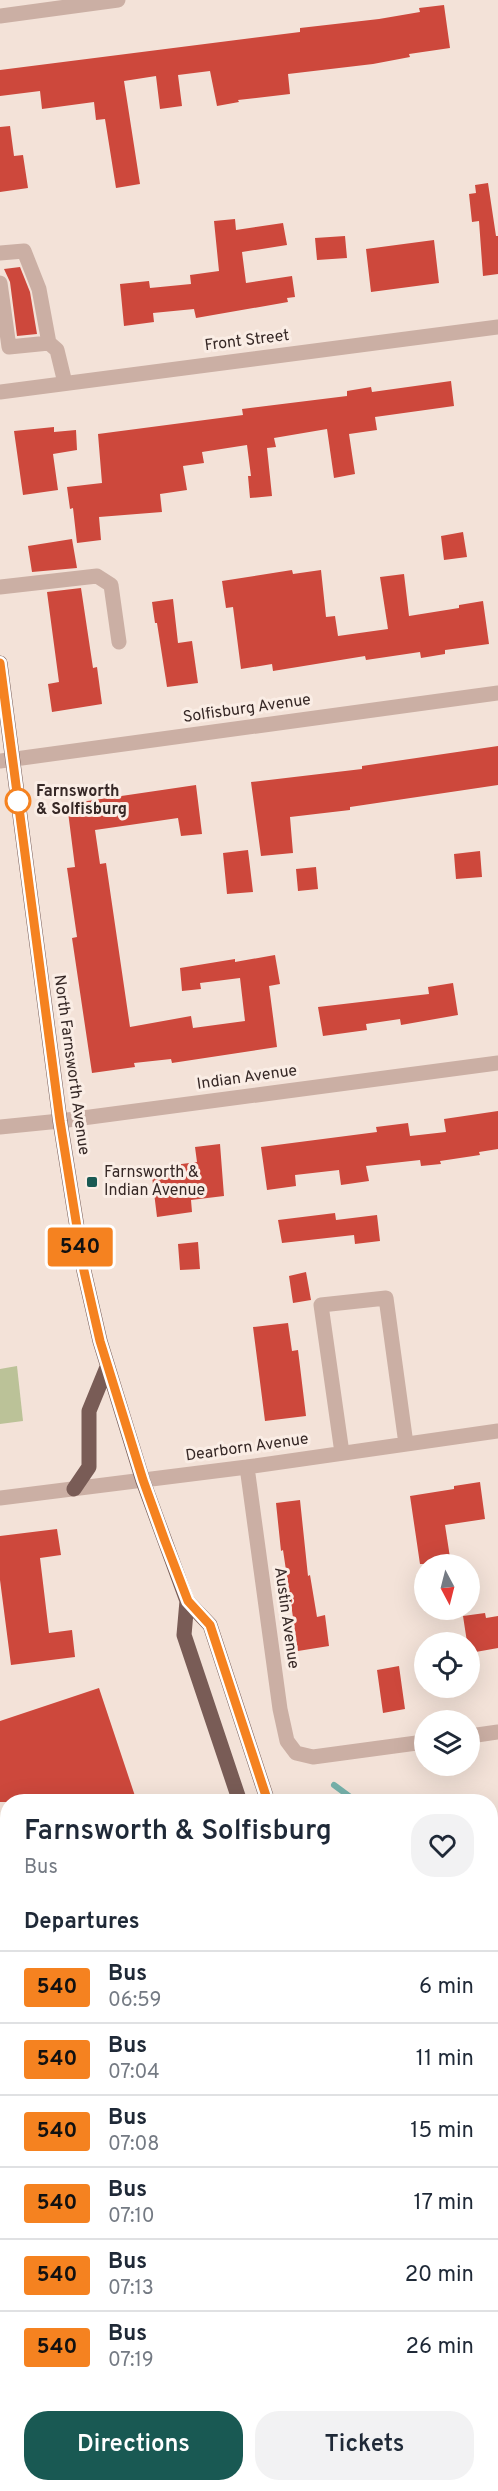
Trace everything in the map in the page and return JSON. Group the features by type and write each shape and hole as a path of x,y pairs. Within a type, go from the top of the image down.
{"main road":[{"name":"North Farnsworth Avenue","path":"0,663 6,760 84,1271 100,1341 143,1480 188,1601 210,1625 265,1794"},
{"path":"74,1489 89,1467 89,1411 108,1366"},
{"name":"North Farnsworth Avenue","path":"188,1601 184,1635 237,1794"}],"street":[{"path":"0,16 118,0"},
{"path":"0,253 24,251 39,289 49,343 57,350 65,383"},
{"path":"0,283 3,328 9,347 49,343"},
{"name":"Front Street","path":"0,392 498,327"},
{"path":"0,586 97,576 111,585 119,642"},
{"name":"Solfisburg Avenue","path":"6,760 498,693"},
{"name":"Indian Avenue","path":"0,1127 498,1063"},
{"path":"342,1454 321,1305 386,1298 406,1444"},
{"name":"Dearborn Avenue","path":"0,1498 247,1467 498,1431"},
{"name":"Austin Avenue","path":"247,1467 280,1709 287,1741 296,1754 313,1757 414,1743"},
{"path":"480,1735 498,1732"}],"green space":[{"path":"17,1366 23,1421 0,1424 0,1369"}],"building":[{"path":"444,5 450,48 409,54 410,57 373,64 288,74 290,94 238,100 239,102 217,106 210,71 178,75 182,106 160,109 156,76 124,81 140,184 116,188 105,119 96,120 94,102 42,109 40,91 0,96 0,70 300,32 300,28 379,19 420,12 419,8"},
{"path":"10,126 14,156 23,155 28,188 0,192 0,127"},
{"path":"488,183 496,236 498,236 498,274 483,276 479,221 472,222 469,194 476,193 475,185"},
{"path":"235,219 236,230 283,223 287,245 242,252 246,283 292,276 295,297 287,298 288,302 196,318 194,309 153,313 154,322 124,326 120,284 149,281 150,288 191,284 190,275 219,271 214,221"},
{"path":"345,236 347,258 317,260 315,238"},
{"path":"434,240 439,283 371,292 366,249"},
{"path":"20,267 30,292 37,334 17,336 10,282 4,269"},
{"path":"451,381 454,406 375,417 377,430 349,434 355,474 334,478 327,429 274,438 276,447 267,448 272,496 250,498 248,476 251,476 247,445 202,452 204,463 183,466 187,490 160,494 162,512 99,517 101,540 77,543 73,508 70,509 67,487 102,483 98,434 243,415 242,409 347,396 347,391 371,387 372,392"},
{"path":"54,427 54,432 76,430 77,450 53,454 58,490 23,495 14,431"},
{"path":"463,532 467,557 444,560 441,536"},
{"path":"72,539 77,568 32,572 28,546"},
{"path":"292,570 293,574 321,570 326,617 335,616 338,636 388,629 380,577 404,574 409,616 459,608 459,605 483,601 489,644 445,650 445,654 421,658 420,652 366,660 365,656 273,671 272,664 241,669 233,607 226,608 222,581"},
{"path":"81,588 93,668 97,667 102,704 52,712 48,684 59,682 47,592"},
{"path":"173,599 178,643 192,641 198,683 167,687 152,602"},
{"path":"498,746 498,785 350,807 350,810 290,817 293,853 261,856 251,782 362,769 362,766"},
{"path":"196,785 202,834 181,836 178,818 95,830 100,864 106,863 130,1027 191,1016 193,1028 245,1021 240,978 200,983 201,989 182,991 180,968 275,955 280,984 269,986 277,1047 172,1063 171,1059 134,1063 135,1067 92,1073 72,938 77,937 67,868 75,867 67,804"},
{"path":"248,850 253,892 227,894 223,853"},
{"path":"480,851 482,877 456,879 454,854"},
{"path":"316,867 318,889 298,891 296,869"},
{"path":"453,983 458,1015 401,1025 400,1019 366,1024 367,1030 323,1036 318,1007 429,994 428,987"},
{"path":"498,1111 498,1149 479,1152 480,1155 440,1161 441,1164 421,1166 420,1160 366,1166 369,1181 341,1185 339,1170 295,1175 296,1186 267,1190 261,1147 377,1132 376,1127 408,1123 410,1136 446,1132 444,1119"},
{"path":"220,1144 224,1196 191,1200 192,1212 157,1217 151,1168 197,1162 195,1147"},
{"path":"335,1213 336,1220 377,1215 380,1241 355,1244 354,1235 282,1243 278,1220"},
{"path":"198,1242 200,1269 180,1270 178,1244"},
{"path":"306,1272 311,1300 293,1303 289,1276"},
{"path":"288,1323 292,1351 298,1350 306,1416 265,1421 253,1327"},
{"path":"480,1482 485,1519 445,1525 449,1554 419,1554 410,1496 454,1489 454,1486"},
{"path":"300,1500 308,1576 310,1575 317,1617 325,1615 329,1646 298,1651 283,1550 281,1551 276,1503"},
{"path":"57,1529 61,1555 40,1558 49,1633 72,1630 75,1657 11,1665 0,1580 0,1536"},
{"path":"485,1613 486,1618 498,1616 498,1648 480,1651 480,1632 465,1632 464,1620 480,1620 480,1614"},
{"path":"399,1666 405,1709 383,1713 377,1670"},
{"path":"99,1688 134,1794 0,1794 0,1721"}],"waterway":[{"path":"334,1785 346,1794"}],"bus line":[{"name":"540","path":"0,663 60,1121 84,1271 100,1341 143,1480 165,1541 188,1601 210,1625 265,1794"}],"place":[{"name":"Farnsworth & Solfisburg","path":"18,801"},
{"name":"Farnsworth & Indian Avenue","path":"92,1182"}]}
